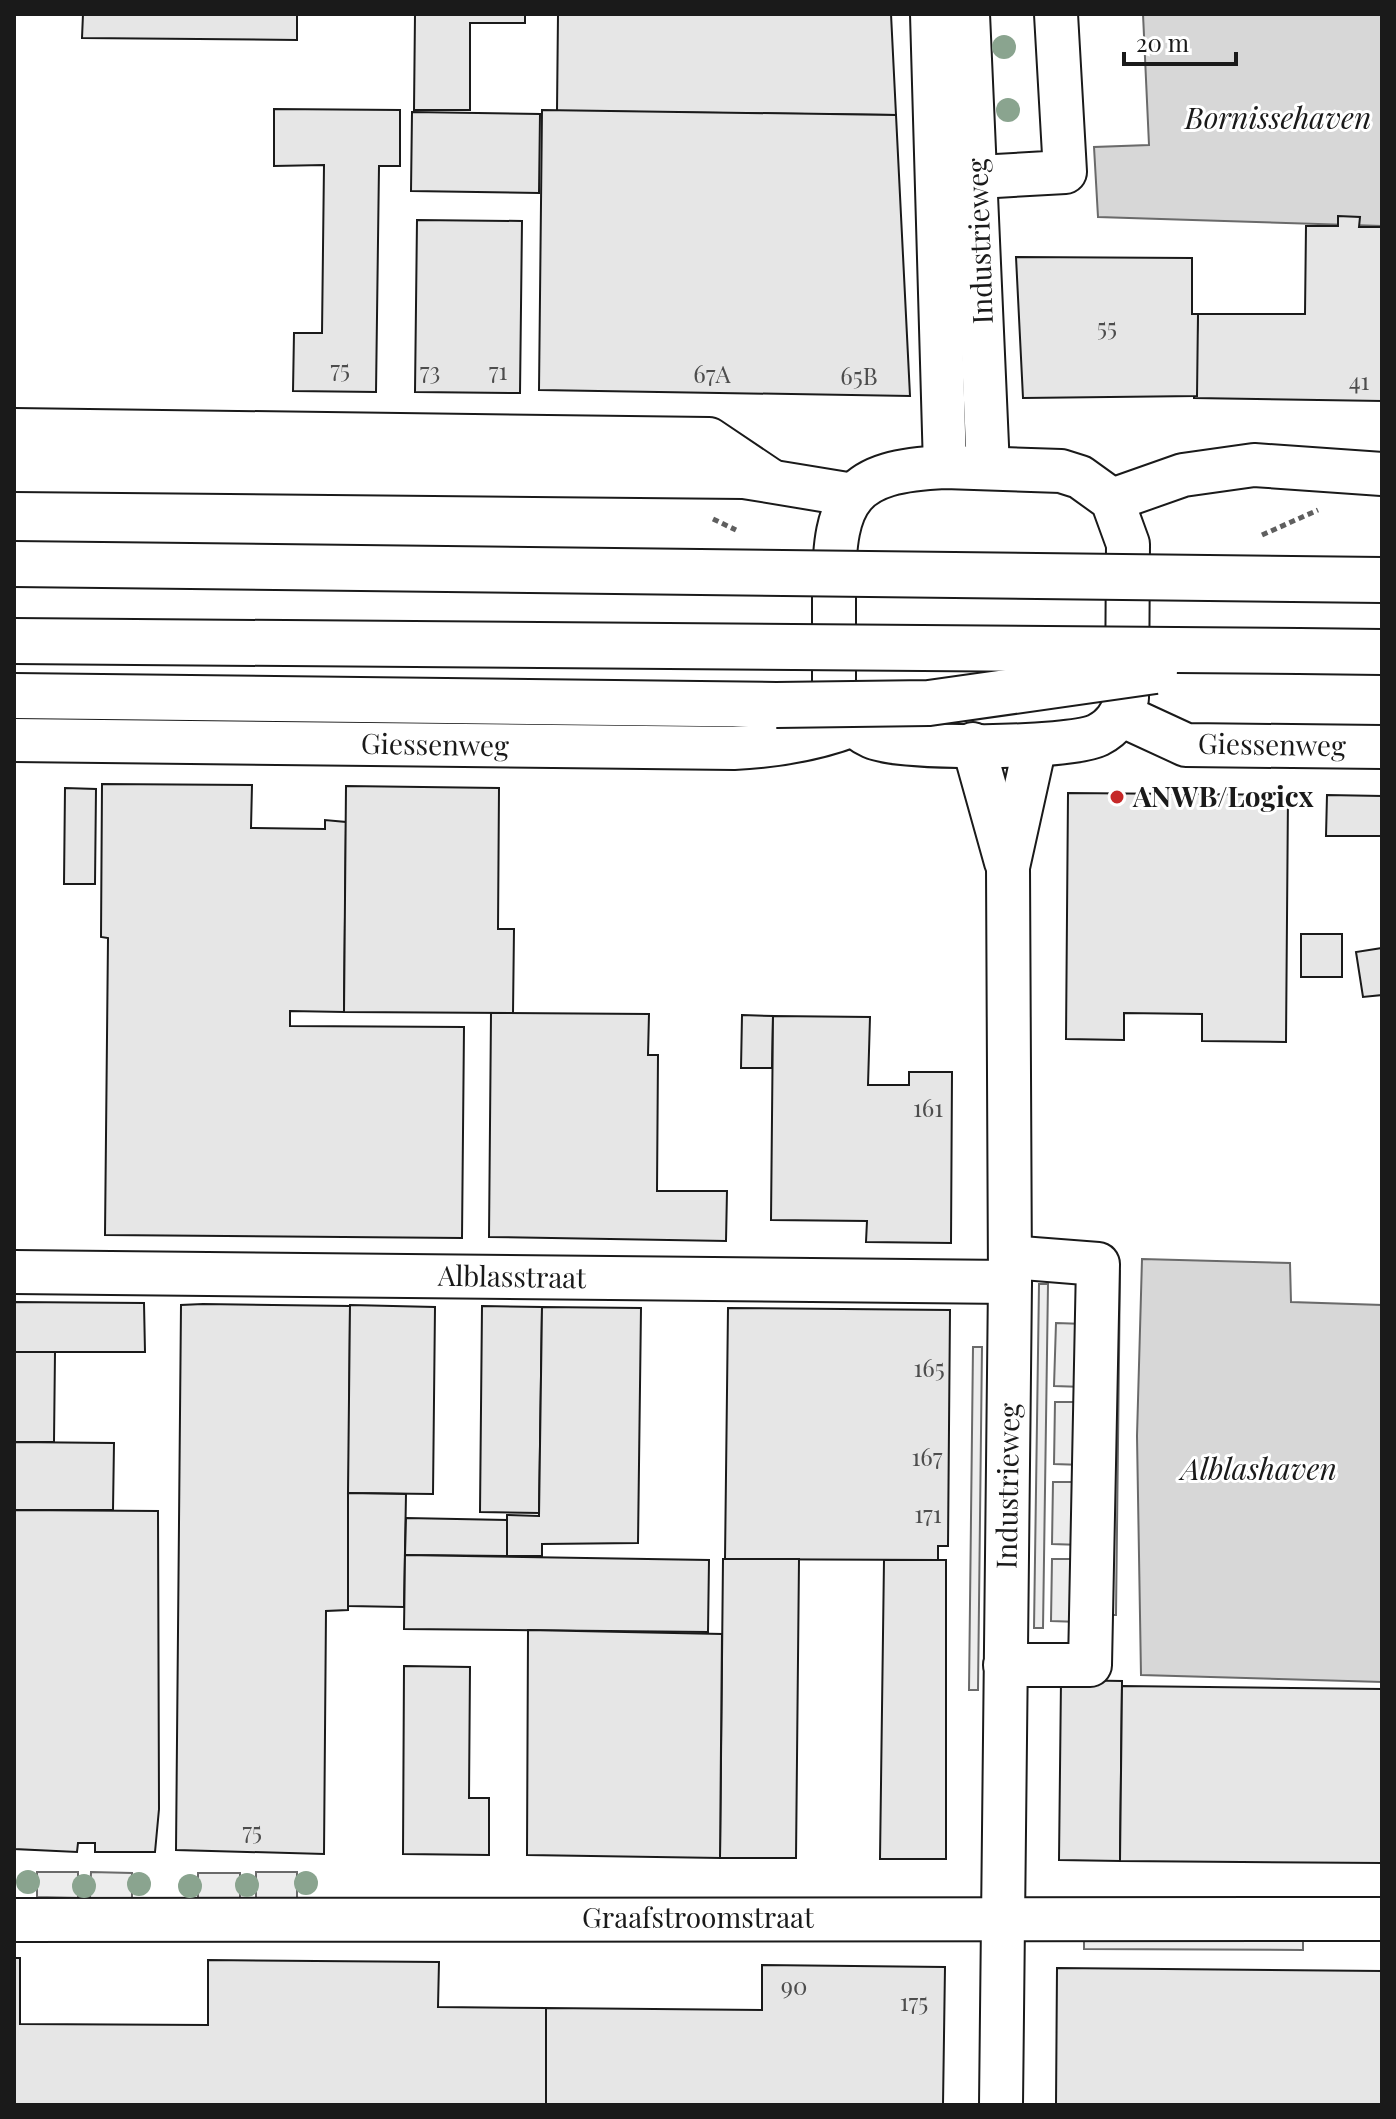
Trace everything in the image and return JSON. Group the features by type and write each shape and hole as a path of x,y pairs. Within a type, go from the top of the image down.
{"highway":[{"path":"14,564 1382,580"},
{"path":"14,641 1382,652"},
{"path":"14,696 776,705 929,703 1299,651"}],"street":[{"name":"Industrieweg","path":"932,14 945,467"},
{"name":"Industrieweg","path":"968,14 978,177 988,468"},
{"path":"978,177 1065,172 1056,14"},
{"path":"14,430 709,439 771,480"},
{"path":"1112,500 1183,475 1254,465 1382,474"},
{"path":"988,468 1061,471 1080,477 1112,500 1128,544 1127,698 1121,715 1096,736 1079,741 1035,745 903,743 874,738 853,725 842,712 834,692 835,529 853,495 880,477 901,469 988,468"},
{"path":"14,470 744,477 853,495"},
{"name":"Giessenweg","path":"1121,715 1186,745 1382,747"},
{"name":"Giessenweg","path":"14,740 734,748 778,746 823,737 853,725"},
{"name":"Industrieweg","path":"973,744 1008,867"},
{"name":"Industrieweg","path":"1001,2105 1010,1269 1008,867 1035,745"},
{"name":"Alblasstraat","path":"14,1272 1010,1269 1098,1264 1090,1665 1005,1665"},
{"name":"Graafstroomstraat","path":"14,1920 1382,1919"}],"shaded area":[{"path":"1111,1271 1120,1271 1116,1615 1107,1615"},
{"path":"1039,1284 1048,1284 1043,1628 1034,1628"},
{"path":"1056,1323 1085,1324 1084,1387 1054,1386"},
{"path":"973,1347 982,1347 978,1690 969,1690"},
{"path":"1055,1402 1085,1402 1083,1465 1054,1464"},
{"path":"1053,1482 1083,1482 1082,1545 1052,1544"},
{"path":"1052,1559 1082,1559 1080,1622 1051,1621"},
{"path":"37,1872 78,1872 78,1898 37,1897"},
{"path":"91,1872 132,1873 132,1898 90,1898"},
{"path":"256,1872 297,1872 297,1898 256,1898"},
{"path":"198,1873 240,1873 240,1898 198,1898"},
{"path":"1084,1940 1303,1941 1303,1950 1084,1949"}],"water":[{"name":"Bornissehaven","path":"1143,14 1382,14 1382,226 1098,217 1094,147 1149,145"},
{"name":"Alblashaven","path":"1142,1259 1290,1263 1291,1302 1382,1305 1382,1682 1141,1675 1137,1436"}],"building":[{"path":"83,14 297,14 297,40 82,38"},
{"path":"415,14 525,14 525,23 470,23 470,110 414,110"},
{"path":"558,14 891,14 896,115 557,111"},
{"path":"274,109 400,110 400,166 379,166 376,392 293,391 294,333 322,333 324,165 274,166"},
{"path":"542,110 896,115 910,396 539,390"},
{"path":"412,112 540,114 539,193 411,191"},
{"path":"1338,216 1360,217 1359,227 1382,227 1382,401 1194,398 1198,314 1305,314 1306,226 1338,226"},
{"path":"417,220 522,221 520,393 415,392"},
{"path":"1016,257 1192,258 1192,314 1198,314 1197,396 1023,398"},
{"path":"102,784 252,785 251,828 325,829 325,820 346,822 344,1012 290,1011 290,1026 464,1027 462,1238 105,1235 108,938 101,937"},
{"path":"346,786 499,788 498,929 514,929 513,1013 344,1012"},
{"path":"65,788 96,789 95,884 64,884"},
{"path":"1068,793 1288,795 1286,1042 1202,1041 1202,1014 1124,1013 1124,1040 1066,1039"},
{"path":"1327,795 1382,796 1382,836 1326,836"},
{"path":"1301,934 1342,934 1342,977 1301,977"},
{"path":"1382,948 1382,995 1363,997 1356,952"},
{"path":"491,1013 649,1014 648,1055 658,1055 657,1191 727,1191 726,1241 489,1237"},
{"path":"742,1015 773,1016 772,1068 741,1068"},
{"path":"773,1016 870,1017 868,1085 909,1085 909,1072 952,1072 951,1243 866,1242 867,1221 771,1220"},
{"path":"14,1302 144,1303 145,1352 14,1352"},
{"path":"181,1305 350,1306 348,1610 326,1611 324,1854 176,1850"},
{"path":"350,1305 435,1307 433,1494 348,1493"},
{"path":"482,1306 542,1307 539,1513 480,1512"},
{"path":"542,1307 641,1308 638,1543 542,1544 542,1556 507,1556 507,1515 539,1516"},
{"path":"728,1308 950,1310 948,1546 938,1546 938,1560 725,1559"},
{"path":"14,1352 55,1352 54,1442 14,1442"},
{"path":"14,1442 114,1443 113,1510 14,1510"},
{"path":"348,1493 406,1494 404,1607 348,1606"},
{"path":"14,1510 158,1511 159,1809 155,1852 95,1852 95,1843 78,1843 77,1852 14,1849"},
{"path":"406,1518 507,1520 507,1556 405,1555"},
{"path":"405,1555 709,1560 708,1632 404,1629"},
{"path":"723,1559 799,1559 796,1858 720,1858"},
{"path":"884,1560 946,1560 946,1859 880,1859"},
{"path":"528,1630 722,1634 720,1858 527,1855"},
{"path":"404,1666 470,1667 469,1798 489,1798 489,1855 403,1854"},
{"path":"1061,1680 1122,1681 1120,1861 1059,1860"},
{"path":"1122,1686 1382,1689 1382,1863 1120,1861"},
{"path":"14,1958 20,1958 20,2024 208,2025 208,1960 439,1962 438,2007 546,2008 546,2105 14,2105"},
{"path":"762,1965 945,1967 943,2105 546,2105 546,2008 762,2010"},
{"path":"1057,1968 1382,1971 1382,2105 1056,2105"}],"place":[{"name":"ANWB/Logicx","path":"1117,797"}]}
